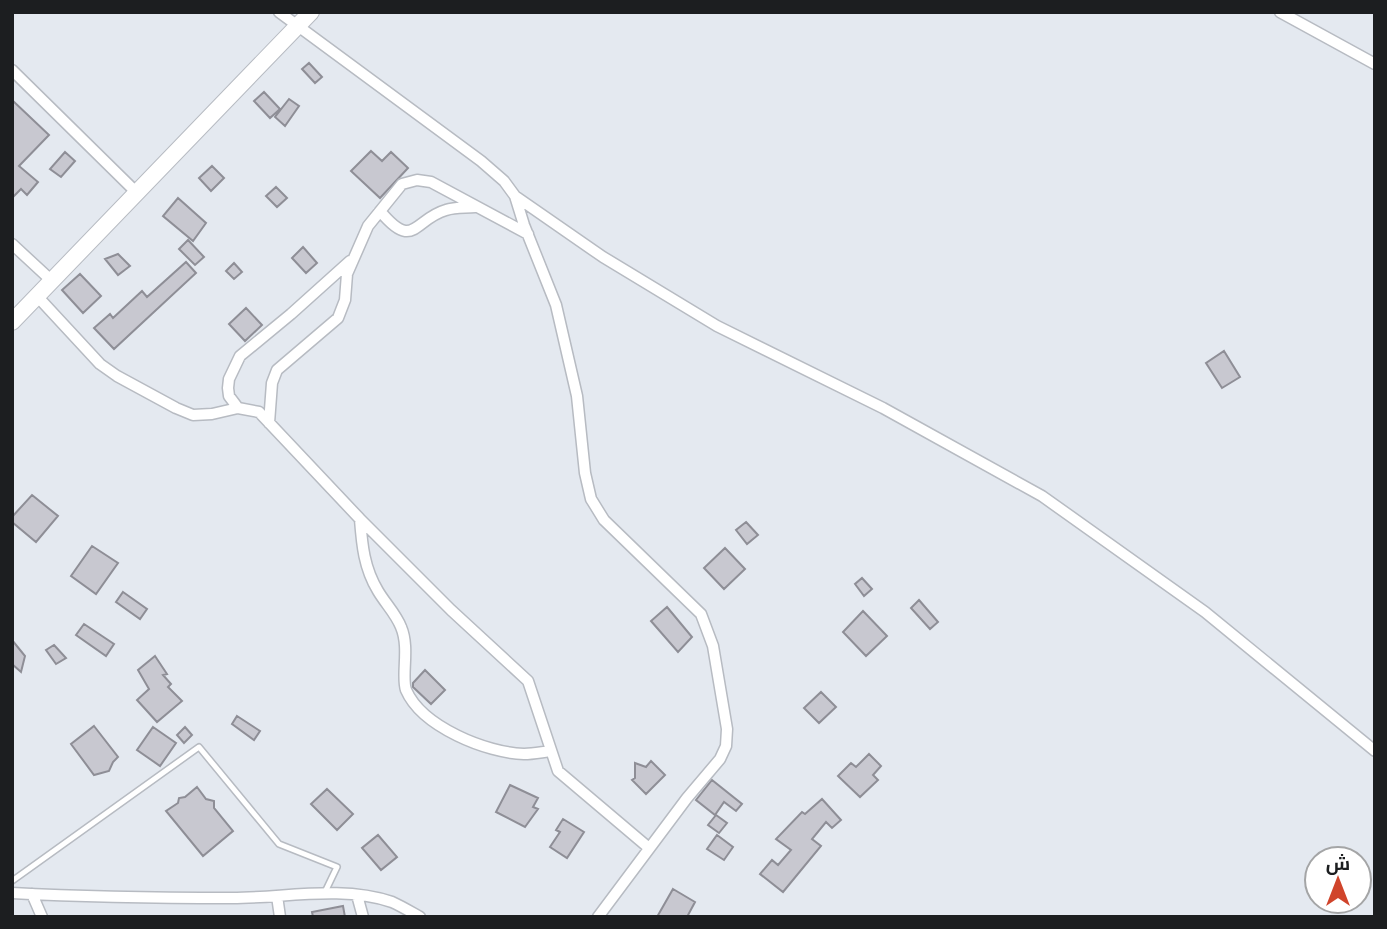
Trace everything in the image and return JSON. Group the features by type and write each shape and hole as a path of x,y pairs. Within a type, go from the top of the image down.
{"street":[{"path":"279,12 481,161 504,181 515,196 556,305 577,396 585,473 591,499 604,520 701,614 713,646 727,729 726,746 720,759 598,917"},
{"path":"12,323 312,12"},
{"path":"1280,12 1375,64"},
{"path":"12,70 137,193"},
{"path":"269,423 272,383 277,370 338,317 345,300 347,274 368,226 402,184 417,180 431,182 528,234"},
{"path":"515,196 603,257 717,326 883,408 1042,495 1205,612 1375,751"},
{"path":"380,211 405,232 413,231 447,210 477,207"},
{"path":"12,244 52,281"},
{"path":"238,408 229,396 228,388 229,379 240,356 355,257"},
{"path":"37,296 100,363 117,376 176,408 193,415 238,408 259,412 360,519 451,610 528,681 558,771 649,848"},
{"path":"360,519 362,552 369,575 401,625 405,639 405,687 413,702 440,724 469,741 526,754 551,751"},
{"path":"12,893 98,898 357,895 392,902 420,917"},
{"path":"32,894 41,916"},
{"path":"357,895 363,917"},
{"path":"277,896 280,917"}],"lane":[{"path":"12,881 199,747 279,844 337,867 325,894"}],"building":[{"path":"309,63 322,77 315,83 302,69"},
{"path":"264,92 280,109 270,118 254,101"},
{"path":"289,99 299,106 285,126 275,117"},
{"path":"12,100 49,135 19,166 38,182 27,195 21,189 12,198"},
{"path":"371,151 382,161 391,152 408,168 380,198 351,171"},
{"path":"65,152 75,161 61,177 50,169"},
{"path":"212,166 224,178 211,191 199,178"},
{"path":"276,187 287,198 277,207 266,196"},
{"path":"178,198 206,223 193,241 163,216"},
{"path":"188,240 204,257 195,265 179,249"},
{"path":"303,247 317,263 306,273 292,258"},
{"path":"118,254 130,266 118,275 105,259"},
{"path":"186,262 196,273 114,349 94,328 110,314 113,318 142,291 147,297"},
{"path":"234,263 242,272 234,279 226,271"},
{"path":"80,274 101,296 83,313 62,290"},
{"path":"246,308 262,325 245,341 229,324"},
{"path":"1224,351 1240,377 1222,388 1206,363"},
{"path":"32,495 58,516 36,542 12,522 12,517"},
{"path":"746,522 758,535 747,544 736,530"},
{"path":"92,546 118,563 96,594 71,576"},
{"path":"725,548 745,569 724,589 704,568"},
{"path":"862,578 872,589 864,596 855,584"},
{"path":"123,592 147,609 140,619 116,602"},
{"path":"919,600 938,622 930,629 911,608"},
{"path":"667,607 692,637 678,652 651,621"},
{"path":"863,611 887,636 866,656 843,632"},
{"path":"84,624 114,644 106,656 76,635"},
{"path":"12,640 25,656 21,672 12,664"},
{"path":"54,645 66,658 56,664 46,650"},
{"path":"155,656 167,674 163,675 171,684 168,687 182,701 157,722 137,700 149,689 138,670"},
{"path":"425,670 445,690 431,704 413,687 413,683"},
{"path":"821,692 836,707 819,723 804,708"},
{"path":"237,716 260,731 254,740 232,724"},
{"path":"94,726 118,757 109,771 94,775 71,744"},
{"path":"153,727 176,743 160,766 137,750"},
{"path":"185,727 192,735 184,743 177,735"},
{"path":"869,754 881,766 873,775 878,780 860,797 838,776 851,763 856,767"},
{"path":"651,761 665,775 646,794 632,780 635,778 635,763 646,767"},
{"path":"712,780 742,804 736,811 724,802 715,815 696,800"},
{"path":"510,785 538,798 533,807 538,809 525,827 496,812"},
{"path":"197,787 206,799 214,801 214,808 233,831 203,856 166,811 178,803 179,798 185,797"},
{"path":"327,789 353,814 337,830 311,804"},
{"path":"822,799 841,820 832,828 826,822 812,839 821,846 783,892 760,874 772,860 778,865 791,850 776,839 802,812 805,814"},
{"path":"716,815 727,823 719,833 708,825"},
{"path":"563,819 584,832 567,858 550,847 560,832 556,830"},
{"path":"378,835 397,857 381,870 362,848"},
{"path":"717,835 733,847 724,860 707,849"},
{"path":"673,889 695,902 687,917 657,917"},
{"path":"343,906 345,917 313,917 312,912"}]}
